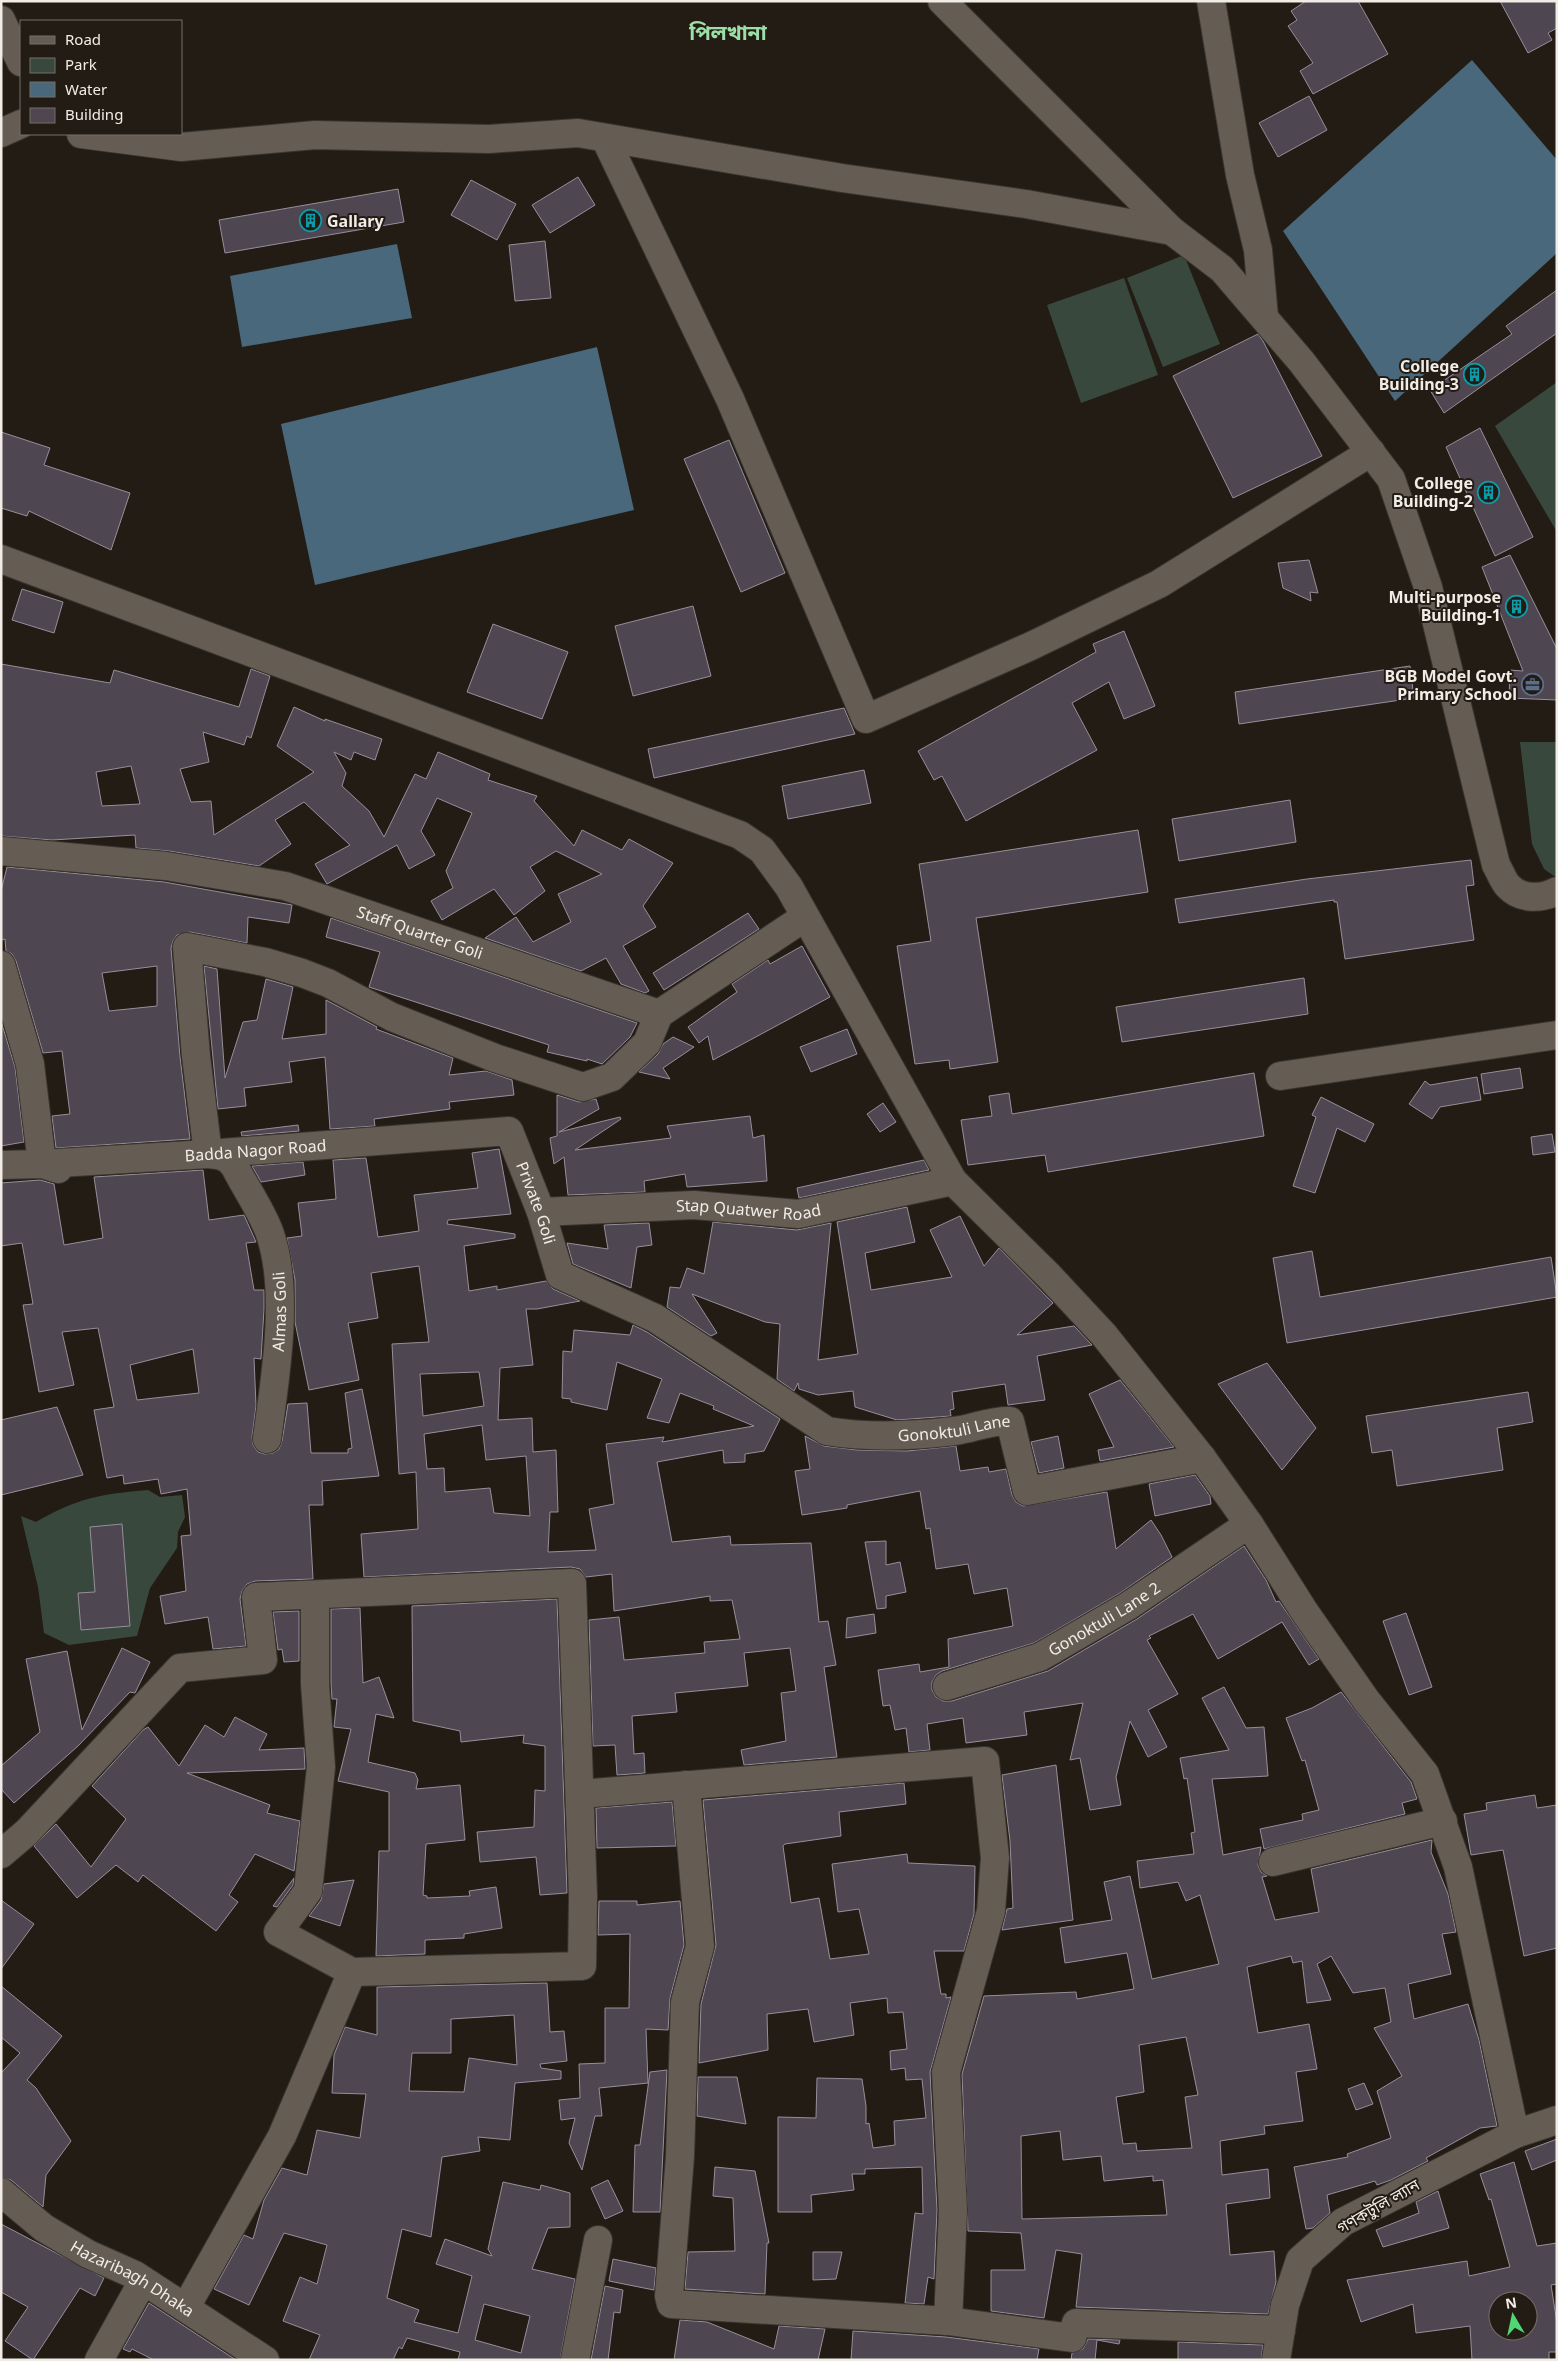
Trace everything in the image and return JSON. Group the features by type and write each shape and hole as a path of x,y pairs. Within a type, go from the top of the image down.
{"street":[{"path":"942,1 1172,231 1222,269 1302,361 1391,479 1428,587 1496,865 1508,886 1523,896 1545,897 1557,891"},
{"path":"1211,1 1240,175 1258,250 1264,317"},
{"path":"1,20 20,60"},
{"path":"1,133 20,124"},
{"path":"89,135 181,147 315,135 489,139 578,134 842,178 1026,204 1172,231"},
{"path":"605,138 730,399 866,719 1031,646 1159,584 1371,452"},
{"path":"1,559 740,835 762,850 789,887 953,1181 1049,1276 1104,1334 1202,1458 1249,1524 1304,1611 1366,1700 1425,1774 1458,1867 1515,2134"},
{"name":"Staff Quarter Goli","path":"1,852 166,866 286,886 658,1014"},
{"path":"208,1154 196,1056 187,947 265,962 309,976 328,983 392,1017 495,1058 584,1087 612,1077 647,1043 658,1014 806,917"},
{"path":"1,965 30,1064 42,1164 69,1172"},
{"path":"1280,1076 1557,1035"},
{"name":"Badda Nagor Road","path":"1,1165 208,1154 509,1131"},
{"name":"Private Goli","path":"509,1131 541,1212 560,1275 655,1318 827,1431"},
{"name":"Almas Goli","path":"208,1154 224,1156 230,1160 270,1234 280,1298 273,1392 267,1439"},
{"name":"Stap Quatwer Road","path":"541,1212 694,1205 798,1214 953,1181"},
{"name":"Gonoktuli Lane","path":"827,1431 853,1435 890,1435 954,1431 1010,1421 1027,1491 1202,1458"},
{"name":"Gonoktuli Lane 2","path":"947,1686 1040,1657 1128,1606 1249,1524"},
{"path":"1,1854 27,1832 180,1668 263,1660 256,1597 572,1583 580,1794 582,1966 352,1972 278,1932 308,1891 321,1767 315,1684 315,1595"},
{"path":"580,1794 985,1761 995,1858 991,1911 969,1983 946,2072 953,2210 948,2321"},
{"path":"686,1785 700,1946 685,2002 681,2136 669,2296 671,2304 948,2321 1072,2338 1076,2323 1281,2330"},
{"path":"1273,1862 1443,1821"},
{"path":"186,2307 282,2136 352,1972"},
{"name":"গণকটুলি ল্যান","path":"1276,2360 1286,2305 1300,2260 1343,2222 1515,2134 1557,2120"},
{"name":"Hazaribagh Dhaka","path":"1,2192 44,2228 88,2254 135,2275 265,2360"},
{"path":"575,2360 598,2240"},
{"path":"98,2360 143,2281"}],"green space":[{"path":"1184,255 1220,344 1163,367 1127,278"},
{"path":"1124,278 1158,375 1081,403 1047,305"},
{"path":"1557,382 1557,532 1495,426"},
{"path":"1520,742 1557,742 1557,878 1544,869 1532,844"},
{"path":"148,1490 160,1497 182,1495 185,1517 178,1532 177,1548 150,1588 137,1636 69,1645 44,1633 38,1587 21,1516 36,1522 77,1502 116,1493"}],"water":[{"path":"1472,60 1557,160 1557,253 1395,401 1283,231"},
{"path":"397,244 412,318 242,347 230,276"},
{"path":"597,347 634,510 315,585 281,424"}],"building":[{"path":"1306,1 1358,1 1388,54 1313,94 1300,71 1313,63 1288,26 1297,20 1291,11"},
{"path":"1500,1 1557,1 1557,28 1548,33 1552,40 1528,53"},
{"path":"1309,96 1327,130 1278,157 1259,123"},
{"path":"578,177 595,205 550,233 532,205"},
{"path":"471,180 516,204 497,240 451,215"},
{"name":"Gallary","path":"398,189 404,222 225,253 219,220"},
{"path":"545,241 551,298 515,301 509,245"},
{"path":"1557,290 1557,333 1444,413 1430,390 1512,334 1506,326"},
{"path":"1258,334 1322,456 1233,498 1173,376"},
{"name":"College Building-2","path":"1480,428 1533,537 1495,556 1446,447"},
{"path":"1,432 50,448 44,465 130,493 111,550 29,511 27,516 1,508"},
{"path":"729,440 785,573 741,592 684,459"},
{"name":"Multi-purpose Building-1","path":"1510,555 1557,649 1557,700 1509,698 1510,670 1523,671 1482,567"},
{"path":"1309,560 1318,593 1310,592 1311,601 1283,588 1278,563"},
{"path":"22,589 63,602 54,633 12,620"},
{"path":"693,606 711,676 633,696 615,626"},
{"path":"493,624 568,652 542,719 467,692"},
{"path":"1124,631 1155,706 1124,719 1109,682 1072,703 1097,750 966,821 942,776 934,780 918,751 1096,652 1093,644"},
{"path":"1,664 110,683 114,670 239,707 251,669 270,676 251,738 247,736 244,745 203,732 209,762 180,769 191,802 211,801 214,835 314,772 277,746 294,707 325,721 325,719 382,739 375,760 354,752 351,760 334,752 346,773 342,786 369,811 384,837 415,774 426,779 438,752 490,774 488,780 537,796 534,801 574,846 582,830 622,850 629,839 673,863 643,906 656,927 623,946 649,991 645,993 621,984 606,958 581,971 485,938 516,917 533,942 571,922 558,894 602,874 556,851 530,867 545,891 514,915 494,889 442,920 431,901 453,888 446,871 472,813 437,798 421,831 435,855 409,869 397,845 327,884 315,864 350,845 304,802 275,820 291,844 259,866 169,851 136,848 135,835 52,840 1,836","holes":["131,766 140,804 102,806 96,772"]},
{"path":"1410,666 1414,698 1239,724 1235,692"},
{"path":"844,708 855,734 654,778 648,749"},
{"path":"864,770 871,803 788,819 782,786"},
{"path":"1290,800 1296,842 1179,861 1172,819"},
{"path":"1138,830 1148,892 976,918 998,1062 950,1069 949,1060 915,1064 897,946 931,941 919,864"},
{"path":"1471,860 1474,885 1466,886 1474,940 1345,959 1337,902 1334,902 1334,900 1179,923 1175,899 1307,879"},
{"path":"7,867 164,882 292,905 289,923 248,917 247,943 190,932 177,935 173,941 171,948 180,1057 190,1139 56,1148 52,1116 70,1114 62,1051 43,1053 16,961 12,954 6,951 5,939 1,940 1,891","holes":["157,966 157,1006 109,1011 102,973"]},
{"path":"748,913 759,929 664,990 653,973"},
{"path":"331,918 637,1023 630,1037 602,1064 587,1059 587,1061 547,1052 549,1045 369,987 380,952 326,937"},
{"path":"802,946 830,997 713,1060 708,1036 699,1043 688,1027 737,992 732,984 768,960 770,964"},
{"path":"204,966 217,969 225,1078 243,1022 257,1020 266,979 293,987 282,1039 326,1034 326,1000 377,1027 376,1029 453,1058 449,1075 486,1071 512,1080 514,1095 449,1102 450,1109 374,1119 375,1126 330,1129 325,1057 289,1062 292,1082 244,1088 246,1106 218,1109"},
{"path":"1304,978 1308,1014 1122,1042 1116,1007"},
{"path":"1,1021 15,1067 24,1142 1,1146"},
{"path":"847,1029 857,1054 811,1072 800,1047"},
{"path":"673,1037 694,1047 663,1068 670,1079 639,1072 658,1054 663,1044"},
{"path":"1520,1068 1523,1088 1484,1094 1481,1074"},
{"path":"1254,1073 1264,1136 1048,1172 1045,1155 968,1165 961,1120 992,1116 989,1096 1009,1093 1012,1114"},
{"path":"1477,1077 1481,1100 1440,1107 1432,1119 1409,1104 1425,1081 1430,1085"},
{"path":"557,1095 579,1102 596,1099 599,1109 559,1132 620,1117 621,1119 575,1150 671,1138 667,1126 750,1116 753,1138 764,1135 767,1181 687,1187 685,1174 644,1181 645,1192 568,1195 564,1157 554,1164 550,1138 557,1136"},
{"path":"1321,1097 1374,1124 1365,1142 1337,1128 1315,1193 1293,1186 1316,1117 1312,1115"},
{"path":"883,1103 896,1122 880,1132 867,1114"},
{"path":"298,1125 299,1131 242,1136 241,1132"},
{"path":"1552,1134 1555,1152 1533,1155 1531,1137"},
{"path":"499,1149 511,1214 448,1220 447,1224 515,1234 515,1238 464,1246 469,1291 497,1286 497,1290 546,1281 553,1289 580,1301 537,1309 526,1309 533,1365 500,1368 498,1420 532,1418 533,1452 556,1450 558,1512 550,1512 548,1552 596,1550 589,1509 614,1504 606,1444 664,1437 662,1442 754,1426 713,1409 714,1406 680,1393 669,1423 647,1418 662,1379 617,1362 607,1410 571,1402 571,1399 562,1398 563,1351 572,1352 574,1330 630,1335 633,1325 647,1332 780,1419 764,1451 745,1454 745,1462 724,1463 723,1450 657,1462 672,1542 730,1536 731,1545 811,1543 819,1622 828,1621 836,1665 824,1667 837,1757 744,1765 741,1750 786,1741 781,1693 796,1691 790,1648 744,1653 748,1686 675,1693 677,1712 632,1716 634,1754 644,1753 645,1773 617,1775 615,1745 593,1746 589,1620 619,1617 624,1660 705,1653 704,1642 740,1639 732,1600 710,1601 710,1596 614,1611 612,1574 586,1577 580,1569 571,1567 364,1577 361,1534 418,1529 416,1472 399,1474 392,1344 429,1342 419,1266 371,1273 378,1318 348,1323 359,1380 309,1390 295,1322 295,1280 287,1238 302,1236 298,1203 336,1199 333,1160 366,1158 378,1237 419,1231 414,1195 478,1188 472,1153","holes":["479,1372 484,1406 423,1416 420,1374","482,1425 486,1460 526,1456 530,1516 494,1513 490,1488 445,1492 444,1468 427,1469 424,1434"]},
{"path":"924,1160 929,1170 799,1198 797,1188"},
{"path":"303,1162 305,1175 261,1182 252,1166"},
{"path":"203,1170 209,1220 244,1215 256,1242 246,1243 254,1290 264,1290 261,1359 254,1358 256,1406 252,1437 253,1445 258,1452 265,1454 273,1453 279,1449 288,1404 307,1403 311,1453 348,1453 348,1449 352,1448 345,1393 362,1389 379,1476 322,1481 323,1505 309,1505 313,1579 255,1581 247,1584 242,1591 240,1599 246,1646 213,1649 208,1617 165,1624 160,1596 186,1591 181,1536 191,1535 187,1489 161,1494 158,1479 124,1484 123,1475 107,1478 94,1410 114,1407 98,1328 62,1332 74,1385 39,1392 23,1305 33,1304 22,1243 1,1246 1,1183 40,1180 54,1184 64,1245 103,1238 94,1177","holes":["193,1349 199,1393 137,1400 130,1365"]},
{"path":"907,1207 915,1242 865,1253 871,1290 952,1277 930,1230 960,1216 984,1266 999,1248 1053,1303 1017,1335 1074,1326 1092,1345 1037,1356 1045,1400 1008,1405 1005,1384 952,1392 954,1409 950,1410 951,1416 897,1420 855,1407 853,1391 818,1395 799,1389 798,1383 794,1391 777,1379 780,1324 765,1322 692,1294 717,1333 711,1336 667,1307 670,1287 680,1288 687,1268 704,1274 713,1222 797,1230 831,1223 818,1360 858,1354 837,1222"},
{"path":"649,1223 652,1245 637,1247 631,1288 573,1264 567,1243 608,1249 604,1225"},
{"path":"1312,1251 1320,1297 1551,1257 1557,1297 1287,1343 1273,1258"},
{"path":"1267,1363 1316,1428 1282,1470 1218,1384"},
{"path":"1120,1380 1174,1447 1100,1461 1098,1450 1114,1447 1089,1394"},
{"path":"1528,1392 1533,1422 1497,1428 1503,1470 1397,1486 1392,1450 1372,1453 1366,1416"},
{"path":"57,1407 83,1475 1,1495 1,1420"},
{"path":"805,1436 824,1446 857,1450 907,1451 956,1446 960,1471 988,1467 989,1472 1006,1469 1012,1495 1016,1502 1023,1506 1107,1492 1116,1549 1151,1520 1161,1535 1172,1557 1120,1593 1034,1643 942,1671 936,1675 932,1682 932,1690 936,1697 943,1701 952,1701 1048,1671 1137,1619 1244,1546 1266,1580 1276,1602 1279,1601 1319,1659 1309,1665 1282,1622 1218,1659 1193,1614 1149,1636 1151,1638 1147,1640 1178,1694 1148,1710 1167,1747 1148,1757 1130,1721 1116,1777 1121,1805 1090,1810 1080,1758 1070,1760 1083,1703 1024,1712 1027,1735 966,1743 963,1718 927,1724 930,1750 909,1752 906,1728 895,1730 890,1705 883,1706 878,1670 919,1664 920,1672 949,1667 948,1639 1013,1626 1007,1588 974,1594 968,1564 936,1569 930,1528 926,1529 920,1491 847,1505 847,1508 802,1515 795,1471 810,1469"},
{"path":"1058,1436 1064,1468 1039,1473 1031,1442"},
{"path":"1195,1475 1210,1496 1211,1504 1155,1516 1149,1484"},
{"path":"122,1524 130,1626 81,1630 78,1593 95,1592 90,1527"},
{"path":"886,1541 886,1565 900,1562 906,1592 886,1596 886,1608 877,1609 865,1542"},
{"path":"557,1599 567,1893 540,1895 536,1857 480,1862 477,1832 534,1827 535,1790 545,1791 545,1746 523,1743 524,1735 461,1742 460,1731 413,1721 412,1606"},
{"path":"360,1608 363,1683 379,1677 394,1718 376,1714 368,1762 415,1773 418,1780 416,1789 460,1785 465,1840 426,1844 423,1895 427,1896 427,1898 470,1896 469,1891 496,1887 502,1928 464,1934 464,1938 425,1940 425,1954 376,1956 379,1851 389,1851 389,1792 338,1781 351,1729 334,1727 337,1699 332,1699 331,1609"},
{"path":"299,1611 299,1661 284,1662 282,1649 278,1650 273,1612"},
{"path":"1406,1613 1432,1687 1409,1695 1383,1621"},
{"path":"874,1614 876,1633 846,1638 847,1618"},
{"path":"122,1648 150,1662 135,1693 130,1692 78,1746 14,1803 1,1789 1,1766 40,1732 26,1659 67,1651 82,1730"},
{"path":"1224,1687 1246,1728 1264,1727 1268,1776 1212,1779 1223,1855 1261,1847 1258,1865 1261,1872 1267,1876 1262,1877 1275,1920 1319,1912 1311,1869 1432,1840 1431,1852 1448,1894 1456,1932 1442,1934 1451,1974 1408,1984 1414,2019 1468,2004 1479,2040 1497,2126 1480,2128 1426,2158 1428,2161 1391,2180 1377,2185 1375,2181 1327,2195 1330,2213 1313,2228 1306,2229 1294,2167 1348,2157 1347,2154 1391,2138 1377,2091 1402,2076 1374,2028 1391,2022 1385,1988 1353,1993 1331,1956 1317,1964 1331,2000 1307,2003 1302,1961 1293,1963 1291,1956 1247,1967 1258,2033 1309,2024 1317,2069 1296,2072 1303,2121 1264,2126 1265,2134 1220,2141 1222,2175 1268,2169 1270,2198 1226,2204 1230,2255 1274,2251 1276,2282 1268,2314 1076,2307 1082,2254 1056,2250 1044,2318 991,2311 991,2270 1025,2270 1021,2233 968,2231 962,2074 984,1996 1076,1992 1077,1999 1134,1989 1127,1953 1065,1963 1060,1928 1112,1920 1104,1882 1130,1876 1152,1979 1219,1964 1200,1895 1186,1901 1178,1882 1140,1888 1137,1861 1194,1854 1191,1833 1195,1832 1187,1778 1184,1779 1180,1758 1229,1750 1202,1698","holes":["1186,2037 1198,2095 1185,2097 1192,2148 1137,2151 1136,2143 1123,2144 1116,2097 1144,2092 1139,2045","1060,2131 1063,2160 1101,2156 1104,2181 1153,2176 1153,2181 1163,2180 1167,2215 1022,2219 1021,2136"]},
{"path":"1341,1692 1411,1782 1417,1799 1402,1803 1405,1814 1264,1849 1260,1829 1303,1820 1302,1814 1319,1810 1305,1760 1302,1761 1286,1718 1312,1708"},
{"path":"235,1717 267,1734 259,1750 304,1748 305,1769 187,1773 270,1805 267,1813 300,1821 294,1871 255,1854 229,1895 238,1902 216,1931 143,1875 138,1882 116,1865 77,1898 34,1846 56,1824 91,1867 126,1819 92,1786 143,1730 148,1727 179,1766 205,1725 224,1737"},
{"path":"1056,1765 1073,1920 1002,1930 1007,1909 1013,1908 1010,1841 1002,1775"},
{"path":"904,1783 906,1804 839,1812 841,1836 785,1844 783,1846 791,1903 819,1898 830,1959 869,1954 859,1909 838,1912 832,1864 907,1854 908,1863 975,1866 974,1914 964,1951 934,1951 941,1994 946,1994 946,1998 951,1997 930,2072 937,2210 934,2279 928,2277 924,2304 905,2303 915,2213 923,2214 922,2167 865,2169 865,2174 852,2174 854,2190 811,2195 812,2212 778,2212 778,2117 816,2118 817,2078 862,2079 866,2106 866,2124 869,2123 873,2148 895,2145 894,2121 926,2118 922,2079 906,2080 905,2068 891,2070 890,2051 907,2049 903,2012 888,2013 887,1998 850,2003 854,2035 814,2042 808,2009 767,2014 768,2050 699,2063 701,2004 716,1945 703,1800"},
{"path":"1535,1795 1537,1808 1557,1805 1557,1948 1524,1956 1503,1850 1471,1855 1464,1814 1487,1810 1486,1803"},
{"path":"672,1802 676,1846 597,1848 596,1808"},
{"path":"294,1878 293,1885 277,1907 273,1906"},
{"path":"354,1880 340,1926 309,1916 321,1900 324,1884"},
{"path":"1,1900 34,1924 1,1969"},
{"path":"599,1901 637,1901 637,1905 680,1901 684,1945 670,1998 668,2030 646,2029 648,2083 599,2088 602,2116 595,2116 582,2170 569,2143 575,2118 561,2120 559,2100 580,2098 579,2064 605,2063 605,2008 629,2008 630,1934 598,1935"},
{"path":"547,1983 550,2032 564,2031 567,2061 540,2064 541,2068 561,2071 561,2079 515,2083 510,2140 478,2137 480,2151 442,2157 431,2237 402,2229 387,2298 419,2310 414,2322 458,2333 472,2276 436,2264 445,2239 492,2256 488,2249 503,2182 540,2190 541,2185 570,2193 570,2227 548,2228 532,2269 575,2279 560,2360 458,2360 460,2352 407,2338 402,2349 399,2347 393,2360 309,2360 320,2335 283,2321 300,2277 317,2284 327,2245 284,2233 249,2305 214,2289 244,2235 253,2239 264,2200 282,2168 307,2175 317,2130 360,2138 366,2094 332,2093 334,2055 345,2027 377,2035 377,1987","holes":["514,2015 517,2065 469,2058 464,2092 409,2091 412,2053 451,2053 451,2019","484,2304 530,2316 521,2353 475,2340"]},
{"path":"1,1986 62,2036 27,2080 36,2088 71,2141 46,2175 43,2207 11,2180 1,2177 1,2073 20,2053 1,2037"},
{"path":"667,2070 660,2212 633,2212 635,2145 640,2145 650,2072"},
{"path":"698,2077 737,2077 746,2124 697,2116"},
{"path":"1364,2083 1373,2104 1356,2110 1348,2089"},
{"path":"1557,2139 1557,2160 1532,2170 1525,2151"},
{"path":"1514,2162 1537,2246 1557,2243 1557,2284 1551,2285 1557,2323 1557,2352 1549,2352 1549,2360 1472,2360 1470,2326 1416,2333 1413,2304 1361,2322 1347,2280 1467,2261 1469,2276 1510,2267 1491,2199 1489,2200 1480,2174"},
{"path":"715,2167 755,2171 769,2243 767,2243 765,2294 685,2289 688,2252 735,2251 733,2198 713,2196"},
{"path":"608,2180 623,2211 605,2219 591,2188"},
{"path":"1438,2191 1449,2228 1383,2247 1376,2230 1419,2213 1416,2202"},
{"path":"1,2224 104,2278 95,2296 80,2288 33,2360 5,2341 28,2307 1,2292"},
{"path":"813,2252 842,2252 836,2279 813,2280"},
{"path":"613,2259 656,2268 654,2290 609,2281"},
{"path":"605,2286 623,2290 620,2313 614,2312 608,2360 591,2360"},
{"path":"149,2303 236,2360 154,2360 132,2349 130,2352 123,2349"},
{"path":"680,2320 707,2322 774,2349 779,2326 825,2329 818,2360 674,2360"},
{"path":"853,2331 946,2337 1039,2349 1037,2360 851,2360"},
{"path":"1088,2339 1120,2340 1119,2344 1097,2340 1095,2360 1071,2360 1072,2353 1083,2349"},
{"path":"1178,2342 1263,2345 1261,2360 1178,2360"}],"place":[{"name":"Gallary","path":"311,221"},
{"name":"College Building-3","path":"1475,375"},
{"name":"College Building-2","path":"1489,492"},
{"name":"Multi-purpose Building-1","path":"1517,606"},
{"name":"BGB Model Govt. Primary School","path":"1533,685"}],"district":[{"name":"পিলখানা","path":"728,33"}]}
